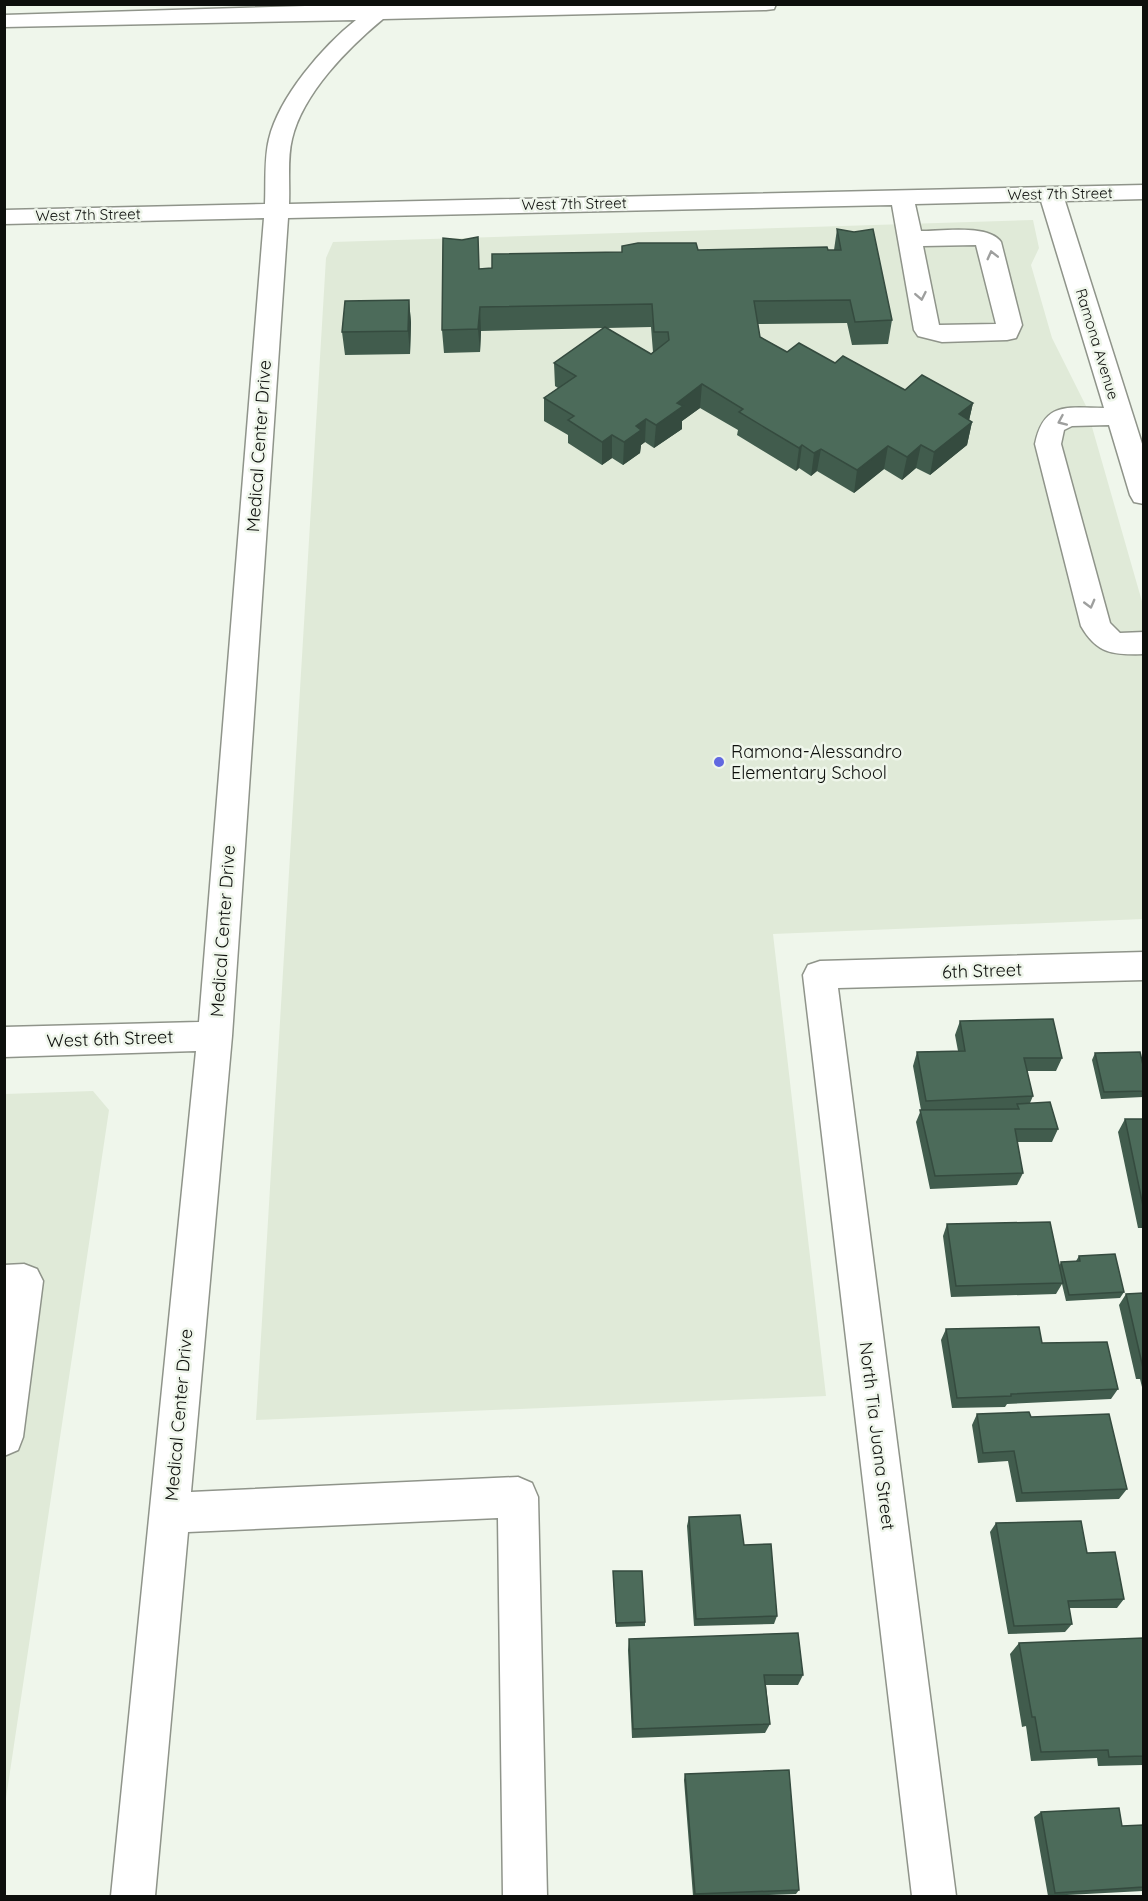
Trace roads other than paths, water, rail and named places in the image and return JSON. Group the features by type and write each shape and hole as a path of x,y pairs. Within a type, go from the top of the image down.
{"street":[{"path":"4,21 383,9 766,4"},
{"name":"Medical Center Drive","path":"133,1896 215,1036 277,211 280,139 298,96 343,41 383,9"},
{"name":"West 7th Street","path":"4,217 1143,192"},
{"name":"Ramona Avenue","path":"1051,194 1143,495"},
{"path":"902,198 927,330 942,334 1007,332 1009,325 989,242 980,238 910,239"},
{"path":"1119,416 1066,417 1052,426 1048,444 1096,626 1104,639 1118,644 1143,643"},
{"name":"6th Street","path":"820,975 1143,966"},
{"name":"North Tia Juana Street","path":"820,975 934,1896"},
{"name":"West 6th Street","path":"4,1042 215,1036"},
{"path":"4,1282 24,1281 4,1437"},
{"path":"170,1513 518,1497 525,1896"}],"place":[{"name":"Ramona-Alessandro Elementary School","path":"719,762"}]}
